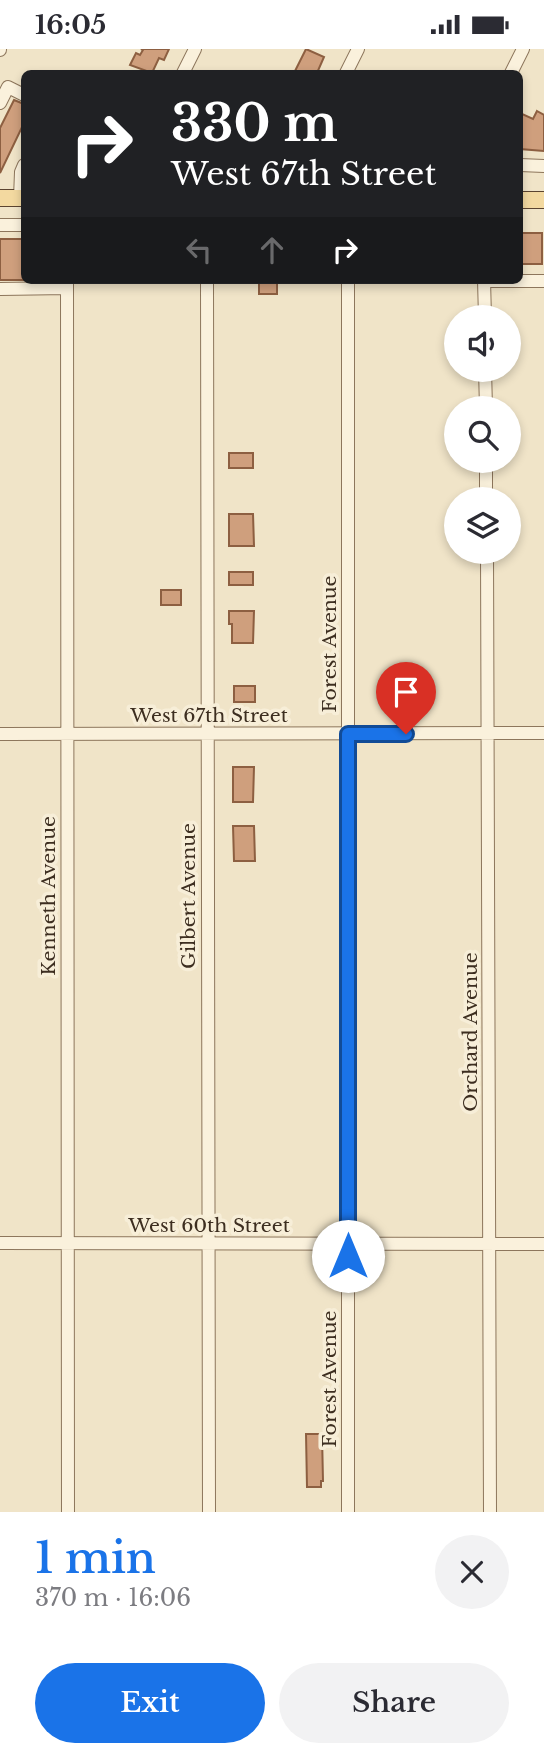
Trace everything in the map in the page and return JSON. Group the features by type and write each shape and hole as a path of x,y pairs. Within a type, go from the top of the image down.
{"main road":[{"path":"0,198 21,198"},
{"path":"523,200 544,200"}],"street":[{"path":"184,70 195,49"},
{"path":"348,70 358,49"},
{"path":"512,70 523,49"},
{"path":"0,103 8,86 21,93"},
{"path":"523,165 544,166"},
{"path":"0,225 21,225"},
{"path":"523,281 544,281"},
{"path":"0,289 67,284"},
{"name":"Kenneth Avenue","path":"67,284 68,1512"},
{"name":"Gilbert Avenue","path":"207,284 209,1512"},
{"name":"Forest Avenue","path":"348,284 348,1512"},
{"path":"484,284 485,305"},
{"name":"Orchard Avenue","path":"487,564 490,1512"},
{"name":"West 67th Street","path":"0,734 544,733"},
{"name":"West 60th Street","path":"0,1244 544,1244"}],"building":[{"path":"141,49 169,49 164,60 159,58 153,70 130,65 136,53 140,55 143,50"},
{"path":"306,49 324,57 318,70 296,70"},
{"path":"14,100 21,103 21,129 0,173 0,128"},
{"path":"537,111 544,115 544,151 523,149 523,114 533,119"},
{"path":"523,233 542,233 542,264 523,264"},
{"path":"0,239 21,239 21,280 0,280"},
{"path":"259,284 277,284 277,294 259,294"},
{"path":"229,453 253,453 253,468 229,468"},
{"path":"229,514 253,514 254,546 229,546"},
{"path":"229,572 253,572 253,585 229,585"},
{"path":"161,590 181,590 181,605 161,605"},
{"path":"229,611 254,611 253,643 232,643"},
{"path":"234,686 255,686 255,702 234,702"},
{"path":"233,767 254,767 253,802 233,802"},
{"path":"233,826 254,826 255,861 234,861"},
{"path":"306,1434 322,1434 321,1487 307,1487"}],"route":[{"path":"348,1256 348,734 406,734"}]}
